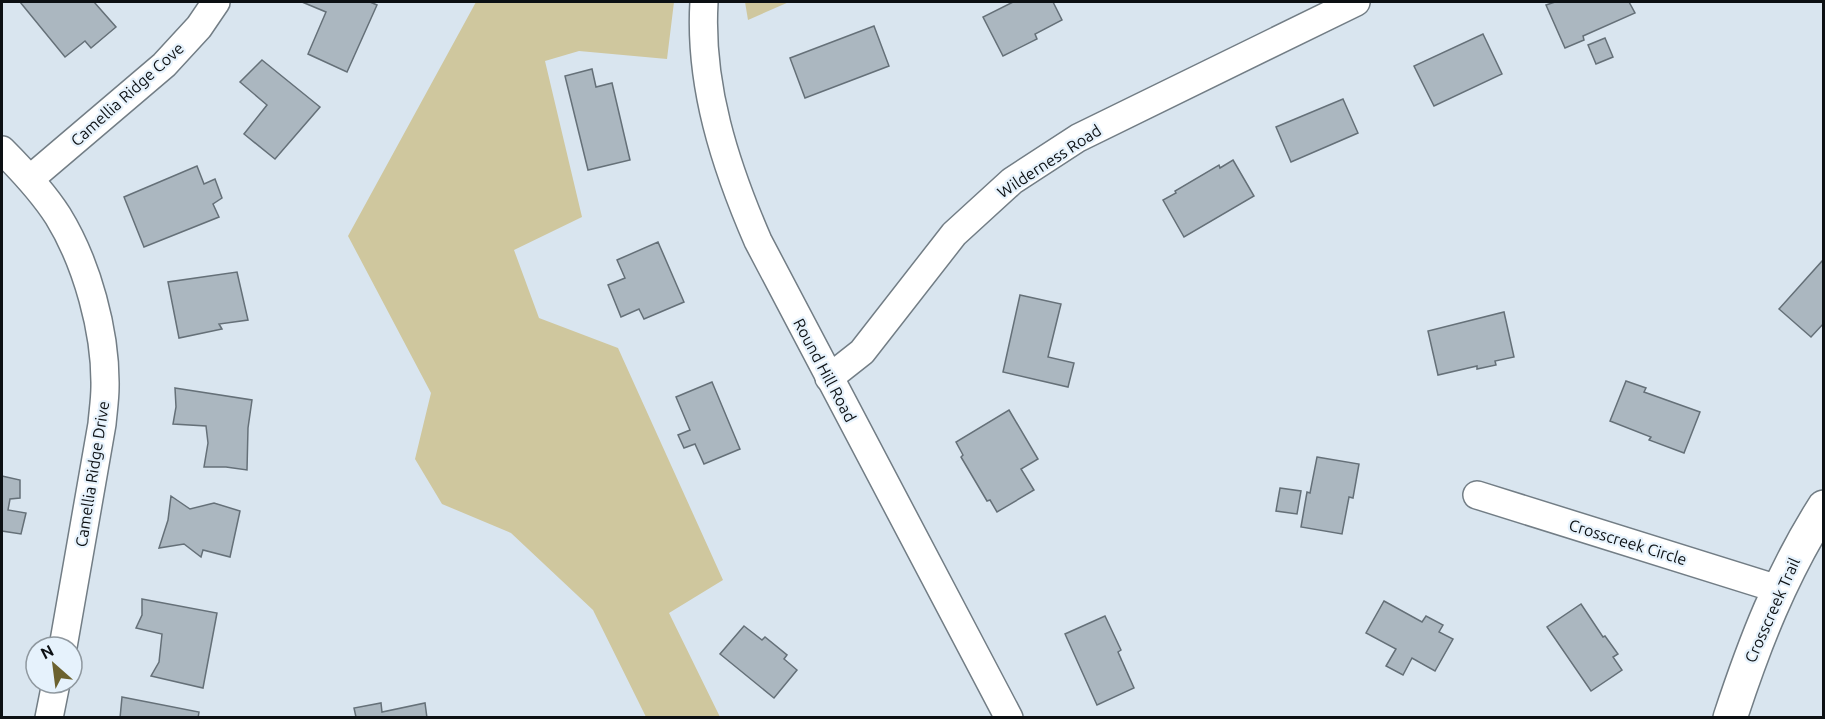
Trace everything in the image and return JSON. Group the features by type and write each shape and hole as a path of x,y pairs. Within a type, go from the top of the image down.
{"street":[{"name":"Camellia Ridge Cove","path":"30,179 164,65 199,27 216,2"},
{"name":"Round Hill Road","path":"704,2 706,74 718,134 736,191 758,241 829,378 1009,717"},
{"name":"Wilderness Road","path":"829,378 862,352 954,234 1012,181 1078,138 1356,2"},
{"name":"Camellia Ridge Drive","path":"2,150 30,179 59,217 91,293 101,339 105,386 102,424 65,635"},
{"name":"Crosscreek Circle","path":"1477,495 1778,588"},
{"name":"Crosscreek Trail","path":"1730,717 1748,662 1778,588 1824,507"},
{"path":"49,717 54,695"}],"shaded area":[{"path":"476,2 674,2 667,59 579,51 545,61 582,217 514,250 539,318 618,348 723,580 669,613 720,717 646,717 593,610 511,533 442,504 415,459 431,393 348,236"},
{"path":"745,2 789,2 748,20"}],"building":[{"path":"20,2 94,2 116,27 91,48 85,41 65,57"},
{"path":"302,2 370,2 377,5 347,72 308,54 326,12"},
{"path":"1013,2 1053,2 1062,20 1035,34 1037,39 1003,56 983,17"},
{"path":"1555,2 1629,2 1635,13 1583,36 1584,40 1565,48 1546,5"},
{"path":"874,26 889,66 805,98 790,58"},
{"path":"1483,34 1502,74 1434,106 1414,66"},
{"path":"1605,38 1613,57 1596,64 1588,45"},
{"path":"262,60 320,107 275,159 244,134 267,105 240,82"},
{"path":"592,69 596,87 612,83 630,160 588,170 565,76"},
{"path":"1343,99 1358,133 1291,162 1276,127"},
{"path":"1233,160 1254,196 1184,237 1163,200 1219,165 1220,168"},
{"path":"197,166 204,184 215,179 222,198 213,204 219,217 144,247 124,197"},
{"path":"658,242 684,302 644,319 639,309 621,317 608,285 625,278 617,260"},
{"path":"1823,260 1824,323 1811,337 1779,309"},
{"path":"237,272 248,320 219,324 222,329 179,338 168,282"},
{"path":"1020,295 1061,304 1048,357 1074,363 1068,387 1003,372"},
{"path":"1504,312 1514,357 1495,361 1496,365 1477,369 1477,366 1438,375 1428,331"},
{"path":"1626,381 1646,388 1644,392 1700,412 1684,453 1649,440 1651,437 1610,421"},
{"path":"712,382 740,449 704,464 695,444 684,448 678,435 690,430 676,397"},
{"path":"175,388 252,400 248,428 247,470 204,467 208,443 206,426 173,424 176,407"},
{"path":"1009,410 1038,459 1021,469 1034,490 997,512 990,500 987,501 961,457 963,455 956,442"},
{"path":"1317,457 1359,464 1353,498 1349,497 1342,534 1301,527 1307,492 1310,493"},
{"path":"2,476 20,480 20,498 10,499 8,510 26,513 21,534 2,531"},
{"path":"1280,488 1301,491 1297,514 1276,511"},
{"path":"171,496 190,509 214,503 240,511 230,557 203,550 201,557 184,544 159,548 168,520"},
{"path":"142,599 217,613 203,688 151,676 159,662 162,634 136,628 142,615"},
{"path":"1384,601 1422,622 1426,616 1443,625 1439,632 1453,639 1435,671 1412,658 1403,675 1386,666 1396,649 1366,633"},
{"path":"1581,604 1603,637 1605,636 1618,654 1613,657 1622,670 1591,691 1547,627"},
{"path":"1105,616 1121,650 1118,652 1134,688 1097,705 1065,634"},
{"path":"744,626 762,640 765,637 787,655 784,659 797,670 774,698 720,654"},
{"path":"122,697 199,712 198,718 120,718"},
{"path":"381,703 382,712 425,703 427,718 355,718 354,708"}]}
